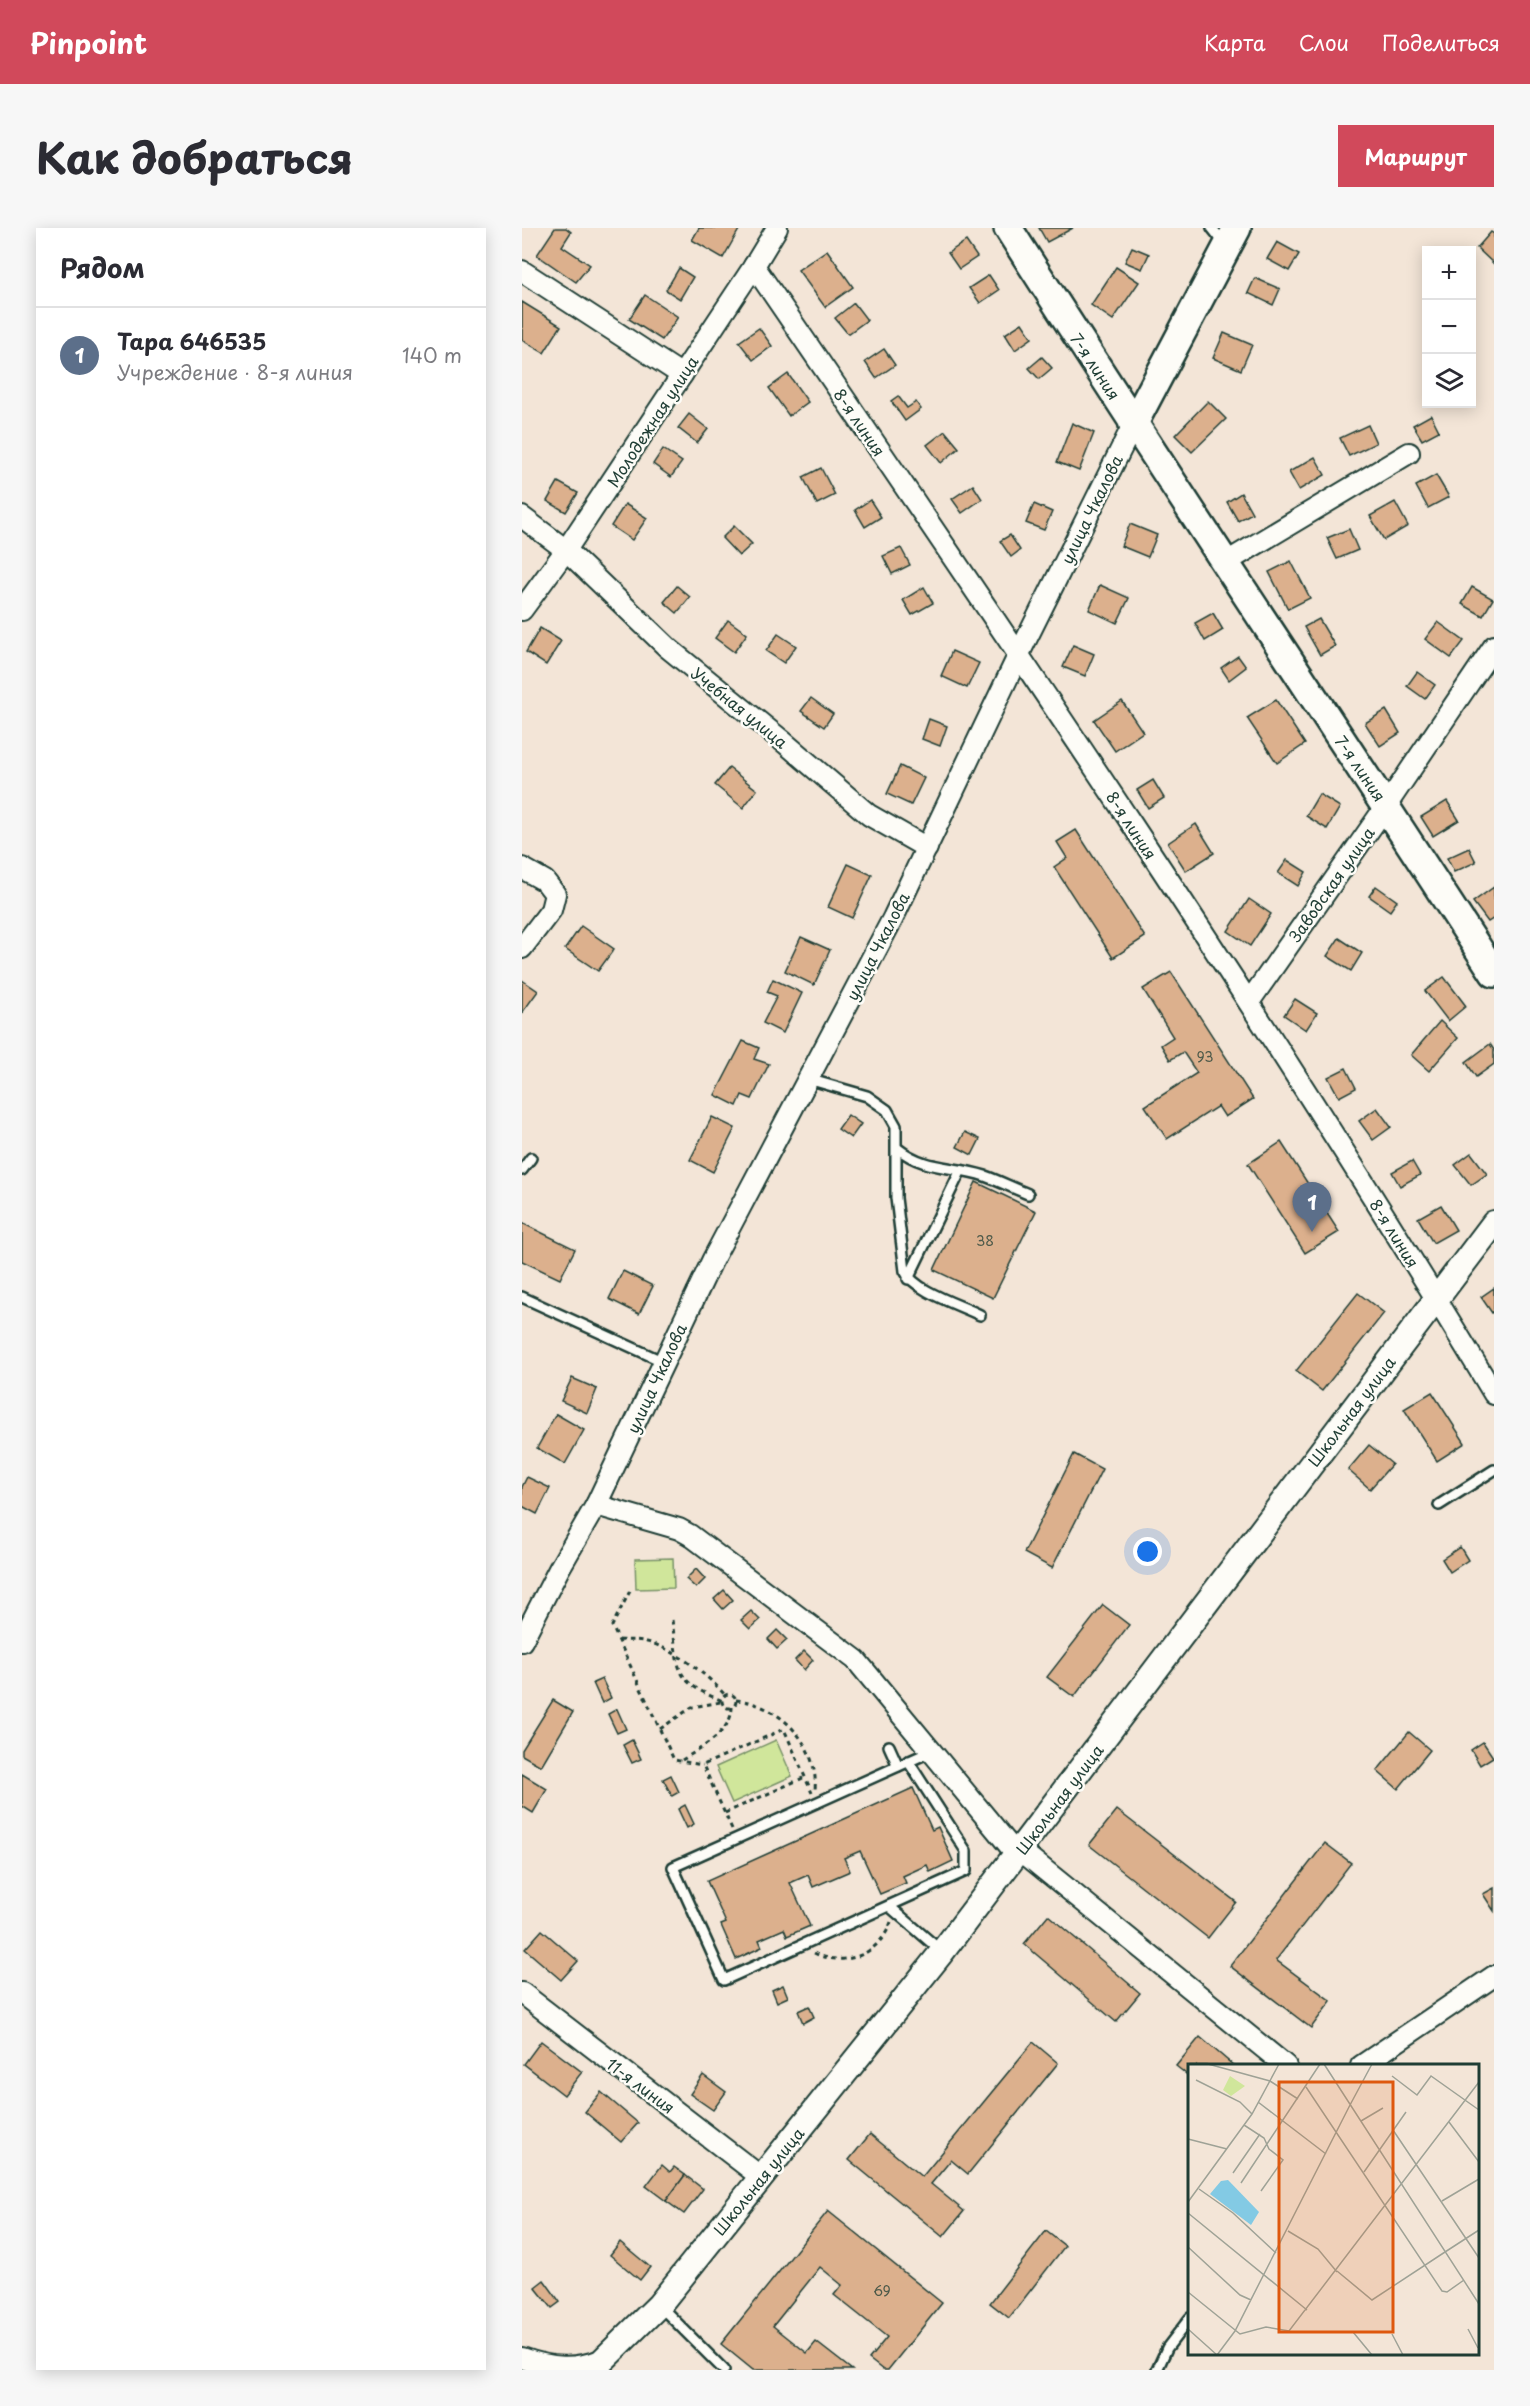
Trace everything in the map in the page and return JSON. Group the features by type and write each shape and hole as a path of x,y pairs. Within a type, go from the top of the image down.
{"main road":[{"name":"7-я линия","path":"1008,228 1133,424 1494,973"},
{"name":"улица Чкалова","path":"1133,424 1225,235"}],"street":[{"name":"Молодежная улица","path":"522,610 566,550 777,228"},
{"name":"8-я линия","path":"754,266 1019,654 1249,1002 1494,1394"},
{"path":"522,271 682,375"},
{"name":"улица Чкалова","path":"522,1641 559,1569 596,1505 713,1259 893,918 1019,654 1133,424"},
{"path":"1225,563 1409,453"},
{"name":"Учебная улица","path":"522,517 566,550 668,648 869,815 927,848"},
{"name":"Заводская улица","path":"1249,1002 1494,646"},
{"path":"522,868 545,881 555,894 551,910 522,948"},
{"name":"Школьная улица","path":"604,2359 659,2305 942,1952 1494,1223"},
{"path":"596,1505 679,1529 690,1535 856,1660 1018,1853 1283,2064"},
{"path":"1364,2064 1494,1976"},
{"name":"11-я линия","path":"522,1993 760,2177"},
{"path":"522,2358 565,2369 586,2367 604,2359"}],"lane":[{"path":"808,1079 867,1096 887,1110 896,1126 896,1198 908,1279 980,1315"},
{"path":"897,1148 910,1159 935,1167 983,1175 1028,1194"},
{"path":"522,1170 531,1158"},
{"path":"908,1279 960,1172"},
{"path":"522,1297 664,1362"},
{"path":"1439,1505 1494,1470"},
{"path":"890,1746 898,1766"},
{"path":"908,1761 966,1851 966,1871 891,1908 724,1980 673,1867 908,1761 932,1751"},
{"path":"891,1908 942,1952"},
{"path":"659,2305 724,2370"},
{"path":"1157,2370 1167,2348 1188,2321"}],"path":[{"path":"630,1591 612,1626 674,1760 703,1766 783,1729 814,1797 816,1775 813,1758 802,1739 787,1723 768,1709 736,1700"},
{"path":"672,1620 678,1670 684,1680 702,1693 723,1701 725,1706 732,1707"},
{"path":"619,1641 651,1643 677,1656 704,1674 725,1695 733,1695 736,1700"},
{"path":"723,1701 725,1695"},
{"path":"681,1761 723,1729 732,1716 732,1707 736,1700"},
{"path":"660,1729 692,1707 723,1701"},
{"path":"703,1766 736,1839"},
{"path":"725,1813 805,1777"},
{"path":"803,1944 815,1954 827,1958 839,1960 862,1955 881,1940 888,1930 891,1908"}],"green space":[{"path":"673,1558 674,1588 636,1589 635,1559"},
{"path":"776,1740 792,1776 732,1803 716,1767"}],"building":[{"path":"555,228 566,228 571,232 562,246 590,265 576,282 537,255"},
{"path":"699,228 740,228 723,258 692,240"},
{"path":"1039,228 1073,228 1047,242"},
{"path":"1491,232 1494,234 1494,264 1477,248"},
{"path":"966,241 977,257 959,269 948,253"},
{"path":"1277,242 1299,254 1289,271 1267,259"},
{"path":"1132,247 1149,254 1142,269 1125,262"},
{"path":"827,250 853,287 825,307 798,270"},
{"path":"1116,267 1139,282 1113,320 1091,305"},
{"path":"679,268 693,277 680,299 666,290"},
{"path":"989,275 999,290 980,303 969,288"},
{"path":"1255,278 1280,289 1273,305 1248,293"},
{"path":"645,295 678,317 662,340 629,319"},
{"path":"522,302 561,326 544,353 522,340"},
{"path":"854,303 867,320 848,334 835,318"},
{"path":"1022,323 1032,338 1015,350 1005,334"},
{"path":"759,328 772,346 753,360 739,342"},
{"path":"1224,333 1252,345 1241,370 1213,358"},
{"path":"884,349 895,365 876,378 865,362"},
{"path":"1042,357 1052,368 1039,379 1029,368"},
{"path":"788,374 808,402 789,416 769,388"},
{"path":"898,396 907,408 916,402 921,409 905,421 891,401"},
{"path":"1208,401 1226,419 1192,452 1175,435"},
{"path":"689,414 708,429 697,443 678,428"},
{"path":"1431,415 1439,431 1422,440 1413,425"},
{"path":"1072,423 1094,433 1079,471 1057,462"},
{"path":"1368,425 1376,443 1349,456 1340,438"},
{"path":"945,431 959,448 941,463 927,445"},
{"path":"663,449 682,462 671,477 653,464"},
{"path":"1315,457 1325,475 1299,490 1289,472"},
{"path":"821,468 835,495 817,504 803,477"},
{"path":"1436,475 1449,497 1428,508 1416,486"},
{"path":"558,482 578,493 566,512 547,501"},
{"path":"973,485 982,499 962,513 952,499"},
{"path":"1241,493 1252,513 1238,521 1227,502"},
{"path":"870,500 881,517 865,527 855,510"},
{"path":"1395,502 1408,526 1384,540 1370,516"},
{"path":"625,504 647,518 632,540 611,526"},
{"path":"1034,504 1052,512 1044,530 1026,523"},
{"path":"1130,524 1157,535 1148,557 1121,546"},
{"path":"734,526 752,544 739,556 722,538"},
{"path":"1349,529 1358,550 1337,559 1327,538"},
{"path":"1010,535 1020,550 1011,557 1000,541"},
{"path":"901,548 910,565 892,574 883,556"},
{"path":"1291,561 1310,598 1288,609 1269,572"},
{"path":"1100,585 1129,598 1117,623 1089,610"},
{"path":"677,586 690,597 677,613 664,602"},
{"path":"924,587 933,603 912,615 903,600"},
{"path":"1472,587 1493,599 1483,616 1462,604"},
{"path":"1213,613 1223,630 1205,641 1195,623"},
{"path":"1319,619 1335,646 1320,655 1304,627"},
{"path":"728,620 747,634 734,652 715,638"},
{"path":"1438,622 1464,641 1451,658 1425,639"},
{"path":"540,628 561,641 546,665 526,652"},
{"path":"778,634 796,646 784,663 766,651"},
{"path":"1073,645 1094,654 1085,676 1063,667"},
{"path":"952,651 979,663 967,688 941,676"},
{"path":"1238,656 1246,667 1229,680 1221,668"},
{"path":"1417,672 1435,685 1425,699 1407,686"},
{"path":"811,698 833,714 824,727 801,711"},
{"path":"1276,700 1305,744 1277,763 1247,718"},
{"path":"1122,701 1143,732 1115,751 1094,720"},
{"path":"1386,710 1400,733 1380,746 1365,723"},
{"path":"929,719 947,726 940,746 922,739"},
{"path":"900,766 924,778 911,805 887,794"},
{"path":"729,768 757,790 743,808 715,785"},
{"path":"1153,780 1164,798 1148,808 1137,790"},
{"path":"1319,794 1340,807 1327,829 1306,816"},
{"path":"1447,801 1459,820 1433,836 1421,817"},
{"path":"1196,824 1214,853 1186,871 1168,843"},
{"path":"1076,830 1145,937 1113,958 1054,867 1067,858 1057,842"},
{"path":"1469,848 1476,862 1454,872 1447,858"},
{"path":"1287,860 1306,872 1298,886 1278,873"},
{"path":"848,864 872,875 852,918 828,907"},
{"path":"1376,886 1397,901 1390,911 1369,896"},
{"path":"1494,887 1494,918 1488,922 1473,902"},
{"path":"1249,899 1271,914 1250,946 1228,931"},
{"path":"581,926 614,949 598,971 565,949"},
{"path":"801,937 830,950 814,985 785,971"},
{"path":"1339,938 1362,953 1351,971 1327,956"},
{"path":"1171,972 1253,1099 1225,1117 1218,1106 1167,1139 1145,1106 1197,1073 1183,1052 1170,1060 1161,1045 1173,1037 1143,989"},
{"path":"1444,977 1466,1006 1448,1021 1425,991"},
{"path":"773,979 802,993 783,1033 763,1023 777,996 767,992"},
{"path":"522,980 538,991 522,1013"},
{"path":"1295,999 1317,1013 1306,1030 1284,1015"},
{"path":"1440,1021 1458,1038 1429,1071 1411,1055"},
{"path":"743,1041 759,1048 754,1059 769,1064 752,1099 742,1095 737,1106 715,1095"},
{"path":"1490,1044 1494,1050 1494,1064 1476,1077 1466,1062"},
{"path":"1346,1068 1356,1088 1339,1097 1328,1077"},
{"path":"1377,1108 1391,1127 1373,1140 1359,1121"},
{"path":"848,1115 861,1124 851,1138 838,1129"},
{"path":"712,1117 735,1128 713,1172 690,1160"},
{"path":"965,1132 980,1139 972,1155 957,1147"},
{"path":"1281,1142 1339,1232 1305,1253 1248,1164"},
{"path":"1471,1153 1487,1174 1471,1185 1455,1165"},
{"path":"1412,1161 1420,1175 1400,1186 1392,1172"},
{"path":"976,1182 1036,1211 993,1298 934,1270"},
{"path":"1441,1205 1456,1230 1433,1243 1418,1218"},
{"path":"522,1223 575,1249 560,1279 522,1261"},
{"path":"623,1271 653,1286 639,1314 609,1299"},
{"path":"1494,1288 1494,1312 1492,1313 1481,1297"},
{"path":"1358,1293 1384,1313 1322,1391 1296,1371"},
{"path":"572,1378 597,1389 587,1413 561,1401"},
{"path":"1432,1392 1465,1443 1437,1461 1404,1409"},
{"path":"556,1414 584,1430 565,1464 537,1448"},
{"path":"1369,1445 1392,1464 1370,1489 1348,1470"},
{"path":"1074,1454 1102,1469 1052,1568 1024,1553"},
{"path":"527,1477 550,1488 537,1514 522,1506 522,1487"},
{"path":"1460,1547 1468,1560 1450,1572 1442,1559"},
{"path":"696,1569 705,1579 696,1588 686,1579"},
{"path":"724,1590 733,1600 723,1609 714,1599"},
{"path":"1103,1605 1129,1625 1074,1697 1047,1677"},
{"path":"751,1611 760,1620 750,1629 741,1620"},
{"path":"777,1630 787,1640 777,1649 768,1639"},
{"path":"804,1651 813,1660 804,1670 795,1660"},
{"path":"602,1679 611,1698 602,1703 593,1683"},
{"path":"553,1700 573,1712 541,1766 522,1755 522,1750"},
{"path":"617,1709 626,1729 617,1733 608,1714"},
{"path":"1409,1732 1430,1750 1398,1789 1377,1771"},
{"path":"632,1740 641,1759 632,1763 623,1745"},
{"path":"1483,1742 1493,1757 1480,1765 1471,1750"},
{"path":"522,1774 547,1789 533,1813 522,1806"},
{"path":"671,1775 679,1792 672,1796 663,1779"},
{"path":"913,1788 932,1830 938,1827 953,1861 930,1872 927,1865 903,1876 906,1883 880,1894 860,1851 844,1858 850,1871 813,1887 808,1875 790,1883 810,1926 787,1936 784,1929 759,1940 762,1947 736,1959 721,1925 726,1923 707,1881"},
{"path":"685,1805 694,1824 687,1828 678,1809"},
{"path":"1117,1810 1236,1902 1208,1938 1089,1845"},
{"path":"1325,1843 1351,1863 1276,1960 1331,2001 1311,2028 1230,1966"},
{"path":"1494,1888 1494,1911 1483,1894"},
{"path":"1048,1915 1140,1993 1116,2022 1024,1944"},
{"path":"542,1930 578,1961 561,1980 525,1949"},
{"path":"783,1985 788,1997 777,2002 772,1990"},
{"path":"809,2006 814,2017 803,2023 798,2011"},
{"path":"1200,2037 1232,2064 1188,2064 1188,2075 1176,2066"},
{"path":"541,2041 582,2072 564,2095 524,2064"},
{"path":"1033,2042 1058,2063 968,2174 951,2160 931,2184 964,2211 943,2237 849,2160 870,2134 922,2177"},
{"path":"703,2075 726,2092 713,2110 690,2094"},
{"path":"601,2092 638,2123 621,2142 585,2112"},
{"path":"662,2165 670,2172 674,2167 685,2175 666,2201 646,2186"},
{"path":"685,2175 703,2189 684,2214 666,2201"},
{"path":"828,2211 942,2303 888,2370 883,2370 869,2359 887,2337 834,2295 842,2285 820,2267 773,2326 807,2353 816,2342 852,2370 753,2370 721,2344"},
{"path":"1046,2231 1065,2246 1009,2318 990,2303"},
{"path":"620,2242 650,2267 640,2280 610,2255"},
{"path":"544,2280 560,2302 552,2308 535,2287"}],"place":[{"name":"Тара 646535","path":"1312,1232"}]}
